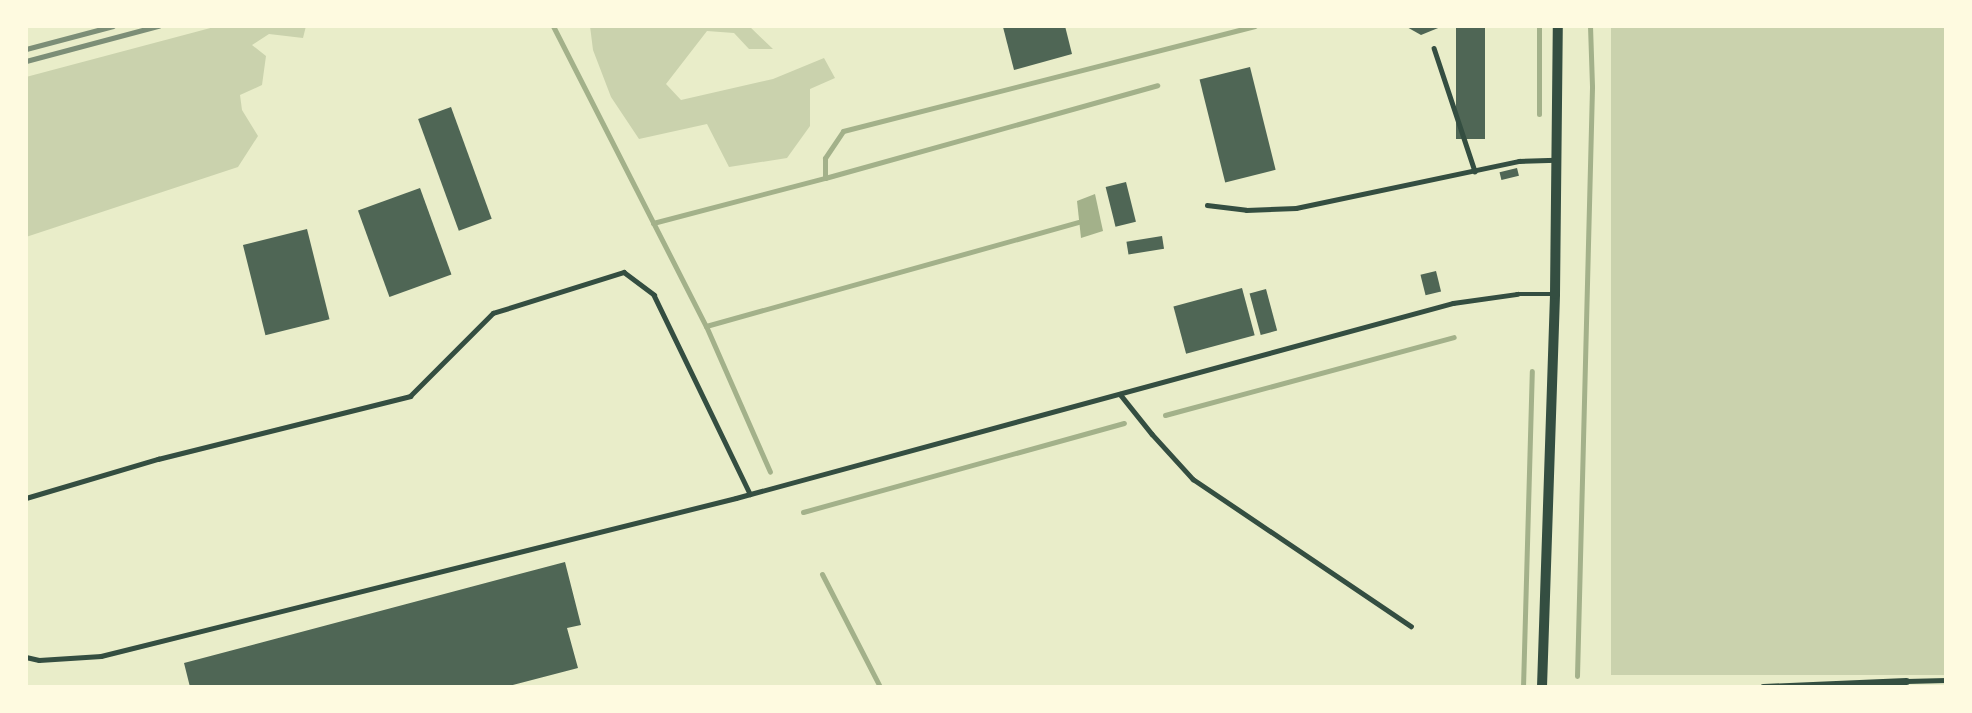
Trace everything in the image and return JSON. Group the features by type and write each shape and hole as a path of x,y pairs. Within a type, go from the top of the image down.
{"street":[{"path":"1542,687 1555,294 1558,26"},
{"path":"1763,687 1906,681"}],"lane":[{"path":"1434,48 1475,171"},
{"path":"1207,205 1246,210 1296,208 1519,161 1557,160"},
{"path":"26,498 159,459 410,396 493,313 624,272 654,295 750,494"},
{"path":"26,656 39,660 101,656 750,494 1453,303 1517,294 1555,294"},
{"path":"1120,394 1193,479 1411,626"},
{"path":"1906,681 1946,680"}],"shaded area":[{"path":"218,26 306,26 303,38 269,34 252,45 266,56 262,85 240,95 242,110 258,136 238,167 26,237 26,77"},
{"path":"590,26 749,26 773,49 749,49 734,33 707,31 666,84 681,100 773,79 824,58 835,78 810,89 810,126 787,158 729,167 707,124 639,139 611,97 593,50"},
{"path":"1611,26 1946,26 1946,675 1611,675"},
{"path":"1095,194 1103,231 1081,238 1077,201"}],"building":[{"path":"1065,26 1072,54 1014,70 1003,27"},
{"path":"1405,26 1443,26 1421,35"},
{"path":"1456,26 1485,26 1485,139 1456,139"},
{"path":"1250,67 1276,170 1225,182 1200,80"},
{"path":"451,107 492,219 459,231 418,119"},
{"path":"1517,168 1519,176 1501,180 1500,172"},
{"path":"1126,182 1136,222 1116,227 1106,187"},
{"path":"420,188 451,274 389,297 358,211"},
{"path":"307,229 329,319 265,335 243,245"},
{"path":"1162,236 1164,249 1128,254 1126,242"},
{"path":"1436,271 1441,291 1426,295 1420,275"},
{"path":"1242,288 1255,335 1186,354 1173,306"},
{"path":"1266,289 1277,331 1261,335 1250,293"},
{"path":"565,562 581,625 567,628 578,668 505,687 190,687 184,663"}],"waterway":[{"path":"553,26 706,326 770,472"},
{"path":"653,223 825,178 825,158 843,131 1255,26"},
{"path":"1539,26 1539,114"},
{"path":"1577,676 1592,86 1590,26"},
{"path":"825,178 1157,85"},
{"path":"706,326 1079,222"},
{"path":"1165,415 1454,337"},
{"path":"1523,687 1532,371"},
{"path":"803,512 1124,423"},
{"path":"822,574 880,687"}],"railway":[{"path":"26,49 113,26"},
{"path":"26,61 158,26"}]}
